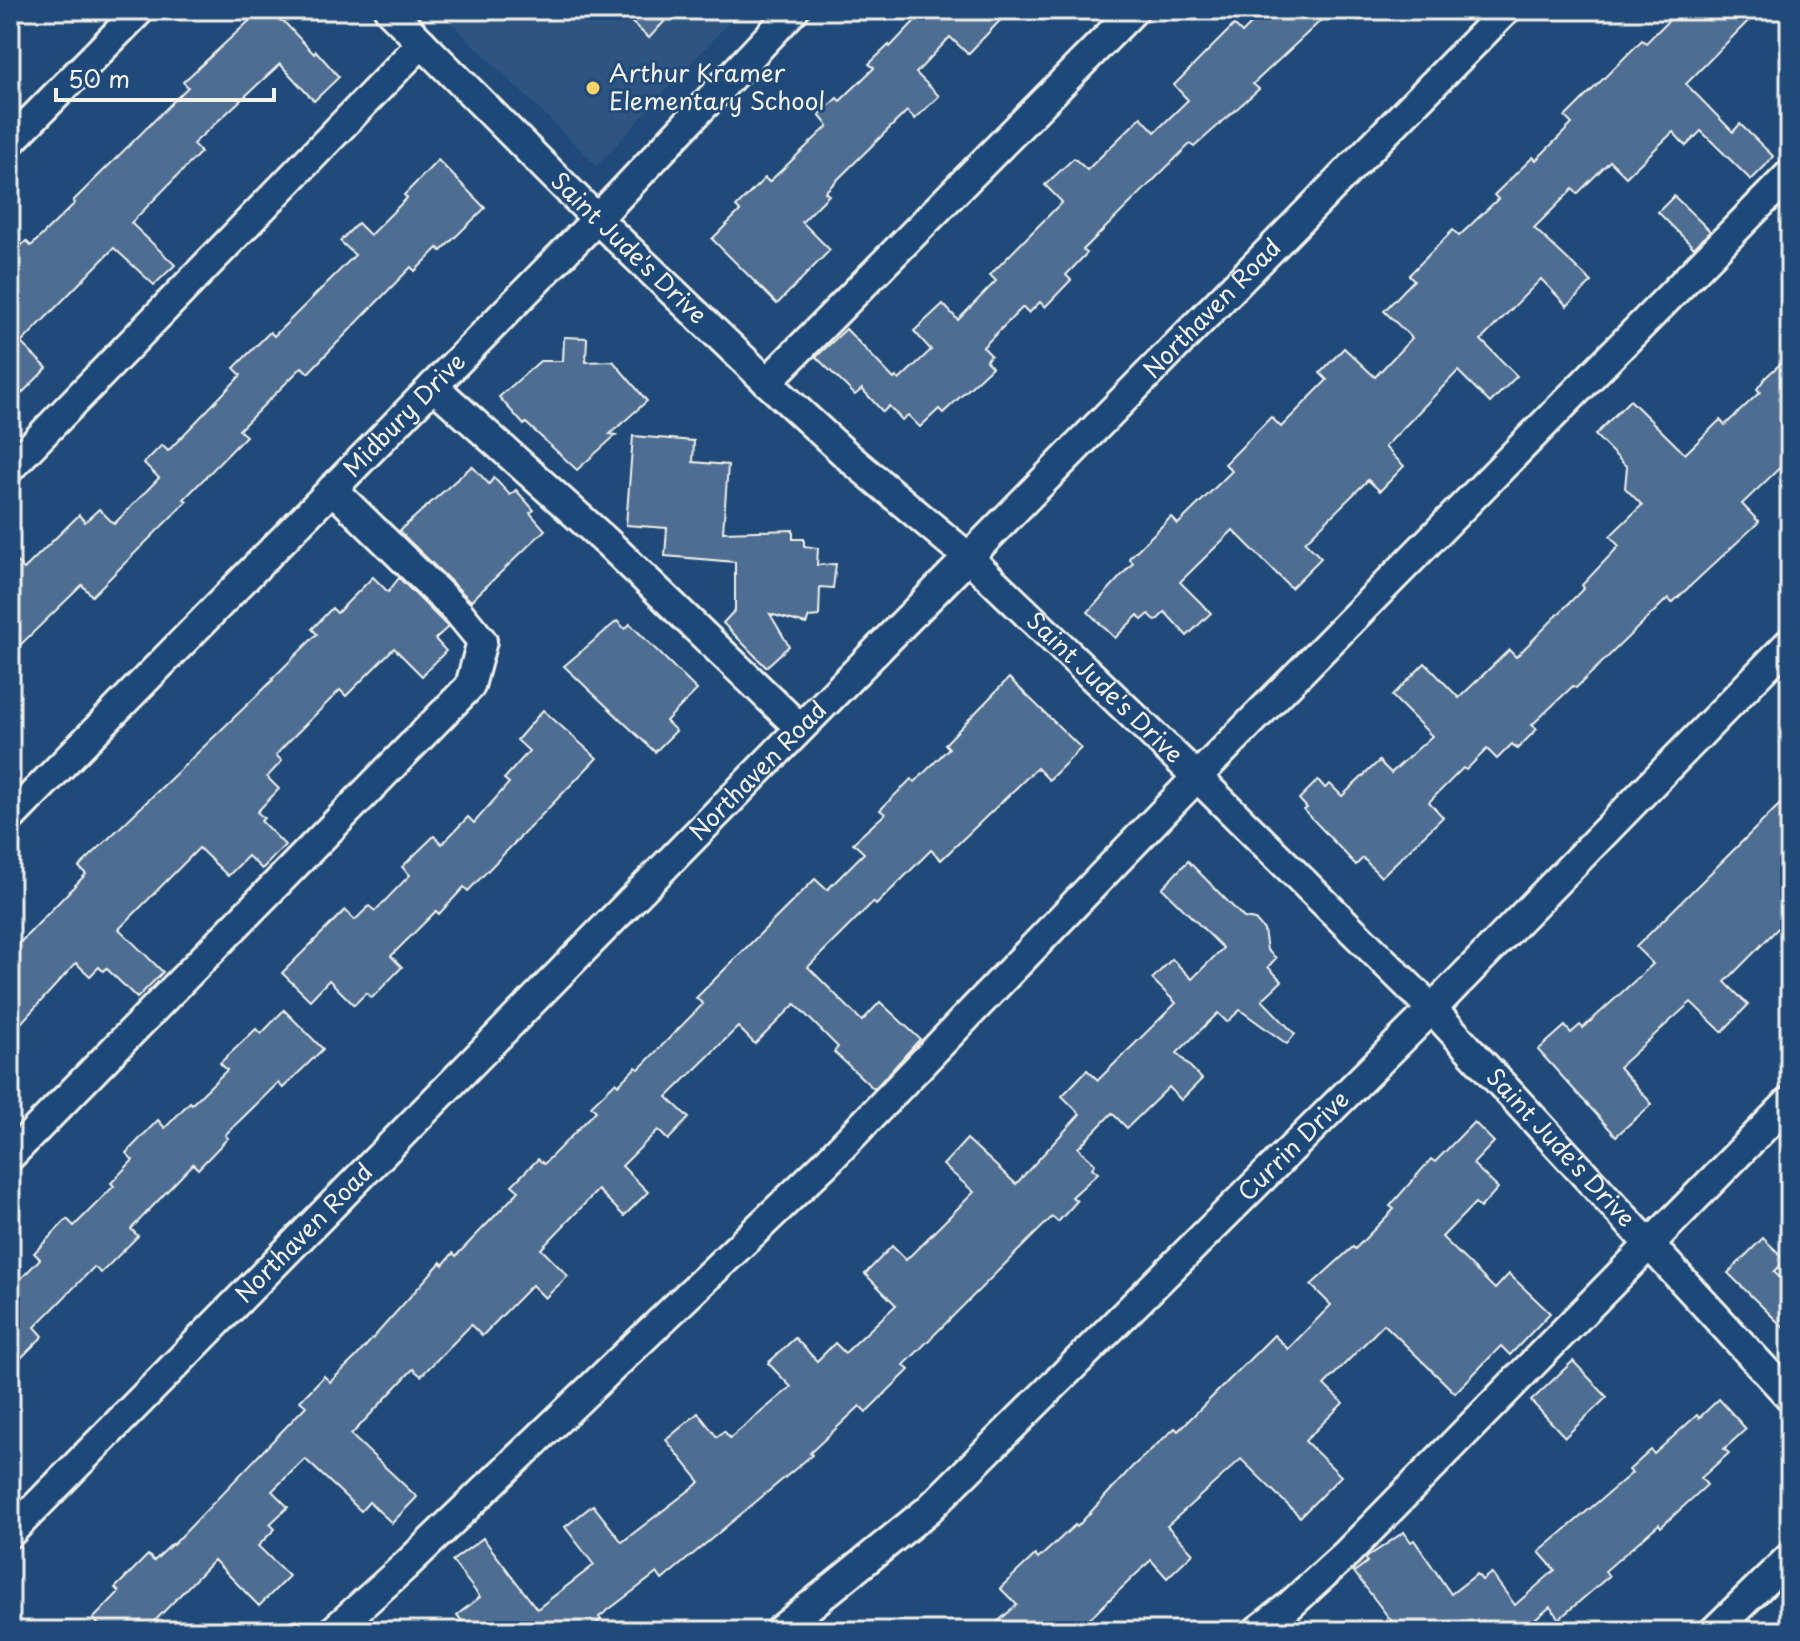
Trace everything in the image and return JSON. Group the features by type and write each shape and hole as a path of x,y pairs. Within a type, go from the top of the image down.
{"street":[{"path":"10,142 140,10"},
{"name":"Midbury Drive","path":"10,818 597,219 794,10"},
{"path":"767,382 1134,10"},
{"name":"Northaven Road","path":"10,1533 1506,10"},
{"path":"10,468 407,22"},
{"name":"Saint Jude's Drive","path":"407,22 597,219 852,460 968,557 1432,1009 1790,1397"},
{"path":"333,1631 405,1566 825,1164 1197,777 1790,174"},
{"path":"433,386 607,542 800,728"},
{"path":"10,1156 470,686 482,641 459,613 332,489"},
{"name":"Currin Drive","path":"779,1631 928,1510 1432,1009 1790,642"},
{"path":"1257,1631 1347,1553 1790,1101"},
{"path":"1714,1631 1790,1557"}],"shaded area":[{"name":"Arthur Kramer Elementary School","path":"438,10 740,10 597,166"}],"building":[{"path":"261,10 273,10 339,77 314,101 280,64 193,144 201,152 131,223 175,265 154,285 114,248 21,343 47,368 10,405 10,257 26,241 31,246 75,203 73,201 188,87 183,82"},
{"path":"618,10 675,10 649,38"},
{"path":"925,10 1010,10 968,54 950,37 916,73 939,96 915,119 907,111 825,192 829,195 802,222 830,250 777,304 712,239 740,211 736,207 765,178 769,182 828,126 819,115 837,98 840,101 874,68 869,64"},
{"path":"1265,10 1332,10 1253,84 1259,89 1194,147 1190,144 1083,250 1087,253 1066,275 1071,280 1045,307 1040,302 1029,313 1023,307 983,347 991,355 986,361 992,367 943,413 939,409 920,427 908,415 902,420 889,406 883,412 862,389 855,395 816,357 846,329 894,379 899,380 931,350 914,331 943,304 958,320 996,281 990,275 1062,202 1045,185 1074,158 1087,170 1141,117 1155,132 1188,100 1174,85 1234,25 1242,33"},
{"path":"1679,10 1759,10 1686,84 1733,132 1740,124 1773,156 1766,165 1751,180 1701,131 1686,146 1673,132 1626,177 1610,161 1577,194 1573,189 1534,228 1592,282 1567,306 1541,279 1481,340 1517,376 1490,403 1458,371 1385,447 1404,466 1380,491 1368,480 1305,542 1321,558 1291,588 1233,530 1180,582 1211,613 1187,636 1165,612 1156,621 1149,614 1142,620 1138,615 1115,638 1088,612 1133,563 1129,558 1171,517 1178,524 1232,471 1225,464 1271,417 1281,427 1327,380 1320,373 1344,348 1375,377 1412,338 1384,311 1414,280 1409,275 1453,230 1459,236 1498,199 1494,195 1572,124 1565,117 1642,40 1646,43"},
{"path":"438,160 485,208 441,251 438,248 415,271 411,267 308,373 302,367 239,430 246,436 184,499 187,501 92,596 82,585 10,655 10,556 24,569 79,515 85,522 99,509 114,524 159,478 144,463 162,445 168,451 241,375 234,368 270,332 274,336 355,255 340,241 358,223 370,235 407,198 404,195"},
{"path":"1674,196 1710,231 1694,248 1658,212"},
{"path":"564,337 587,338 586,362 613,361 647,401 610,434 616,435 577,470 526,423 524,425 499,397 540,361 563,361"},
{"path":"1790,355 1790,458 1742,504 1759,522 1672,603 1668,598 1576,688 1573,686 1532,725 1537,729 1517,749 1512,744 1497,759 1487,749 1466,770 1463,768 1429,802 1443,817 1381,877 1363,858 1356,865 1304,810 1307,808 1299,799 1318,780 1325,788 1330,784 1342,796 1379,761 1391,773 1432,736 1392,696 1425,663 1459,698 1509,650 1516,657 1584,588 1582,585 1619,546 1610,536 1642,505 1625,488 1627,467 1595,435 1630,400 1685,454 1720,420 1725,425 1760,392 1757,389 1766,377"},
{"path":"633,436 694,441 693,462 728,465 723,532 793,530 793,539 804,539 804,546 818,548 817,565 836,564 833,588 820,587 819,616 809,617 806,624 770,614 789,646 766,667 723,623 735,610 735,562 665,556 667,528 626,525"},
{"path":"472,466 489,484 494,478 510,495 516,490 534,510 530,513 545,530 471,601 399,531"},
{"path":"373,577 388,592 399,578 448,627 435,639 446,651 422,676 394,648 346,696 340,690 276,755 282,761 267,777 279,789 257,812 264,818 261,821 285,845 262,869 248,856 228,876 199,848 119,929 163,972 137,998 106,968 103,971 99,967 90,976 76,963 10,1035 10,953 86,874 79,867 273,680 317,634 312,629 332,608 337,613"},
{"path":"617,621 625,629 630,624 697,690 666,721 676,731 655,752 564,666"},
{"path":"1009,678 1081,748 1049,780 1037,768 941,860 931,850 808,967 862,1021 880,1002 920,1039 874,1089 834,1052 838,1047 795,1004 755,1044 738,1027 667,1097 689,1118 668,1140 658,1130 622,1166 648,1192 624,1216 598,1190 541,1249 568,1276 545,1298 532,1285 482,1336 471,1325 421,1376 413,1369 351,1435 417,1497 392,1523 369,1502 361,1511 305,1459 272,1491 288,1507 270,1524 275,1529 258,1546 289,1576 259,1606 214,1560 145,1631 105,1631 93,1619 119,1592 115,1588 148,1555 154,1561 173,1545 306,1406 300,1401 324,1376 330,1382 441,1262 443,1265 453,1253 456,1256 519,1191 512,1185 538,1159 544,1164 596,1111 591,1106 616,1082 618,1085 636,1067 639,1069 703,1004 696,998 815,879 827,890 864,853 853,843 885,814 880,810 911,779 915,782 949,748 945,744"},
{"path":"543,710 597,758 468,891 464,887 439,914 436,911 391,956 402,967 372,998 366,993 354,1005 329,980 310,1000 282,973 345,910 355,920 369,906 375,911 410,875 402,867 434,836 442,844 468,817 474,823 509,783 504,779 529,751 517,740"},
{"path":"1790,794 1790,916 1725,982 1748,1005 1722,1032 1691,1002 1619,1067 1652,1104 1616,1136 1538,1050 1565,1026 1571,1033 1580,1025 1583,1028 1653,964 1636,947"},
{"path":"1188,861 1244,918 1255,920 1264,930 1267,950 1276,958 1268,967 1282,981 1262,1000 1295,1034 1287,1044 1240,1010 1227,1022 1218,1013 1177,1053 1202,1079 1181,1100 1169,1087 1127,1128 1112,1113 1078,1148 1095,1164 1092,1168 1098,1173 1072,1197 1077,1201 1058,1222 1052,1217 904,1365 909,1370 866,1412 860,1406 810,1453 812,1455 662,1580 657,1573 599,1617 601,1620 587,1631 470,1631 457,1615 480,1597 452,1561 483,1538 537,1609 594,1565 565,1527 593,1505 622,1542 700,1482 666,1440 698,1413 717,1437 724,1431 730,1438 791,1387 768,1363 795,1338 817,1361 835,1343 845,1353 896,1305 865,1274 892,1246 906,1260 974,1192 943,1165 967,1139 1016,1184 1080,1114 1062,1096 1087,1070 1098,1080 1176,1003 1152,979 1172,959 1192,979 1223,948 1162,888"},
{"path":"284,1010 323,1049 283,1088 278,1083 225,1135 228,1138 198,1169 193,1164 131,1229 138,1236 101,1273 94,1267 35,1327 43,1336 10,1369 10,1290 40,1259 34,1253 67,1219 74,1226 114,1186 111,1183 133,1160 126,1153 158,1120 165,1128 227,1070 220,1063 256,1029 261,1034"},
{"path":"1474,1122 1494,1142 1473,1164 1498,1188 1480,1208 1475,1203 1442,1237 1495,1289 1509,1274 1550,1313 1510,1355 1501,1346 1455,1393 1384,1324 1324,1385 1343,1403 1305,1441 1341,1476 1300,1517 1241,1459 1167,1526 1193,1553 1167,1578 1151,1560 1077,1631 987,1631 1017,1605 1000,1588 1035,1555 1038,1559 1075,1525 1077,1527 1132,1467 1175,1428 1178,1431 1274,1335 1288,1349 1331,1305 1311,1285 1353,1247 1355,1249 1394,1209 1390,1206 1431,1159 1435,1162"},
{"path":"1763,1238 1786,1260 1774,1272 1790,1287 1790,1334 1728,1273"},
{"path":"1573,1361 1607,1397 1565,1437 1531,1401"},
{"path":"1719,1399 1746,1429 1724,1449 1729,1453 1701,1478 1707,1485 1661,1527 1659,1524 1605,1571 1609,1576 1559,1619 1550,1607 1530,1624 1535,1631 1399,1631 1354,1572 1367,1562 1366,1558 1404,1532 1411,1542 1414,1540 1451,1594 1477,1574 1482,1580 1491,1573 1515,1605 1555,1570 1539,1552 1632,1473 1629,1470 1651,1450 1654,1454"}],"place":[{"name":"Arthur Kramer Elementary School","path":"593,88"}]}
